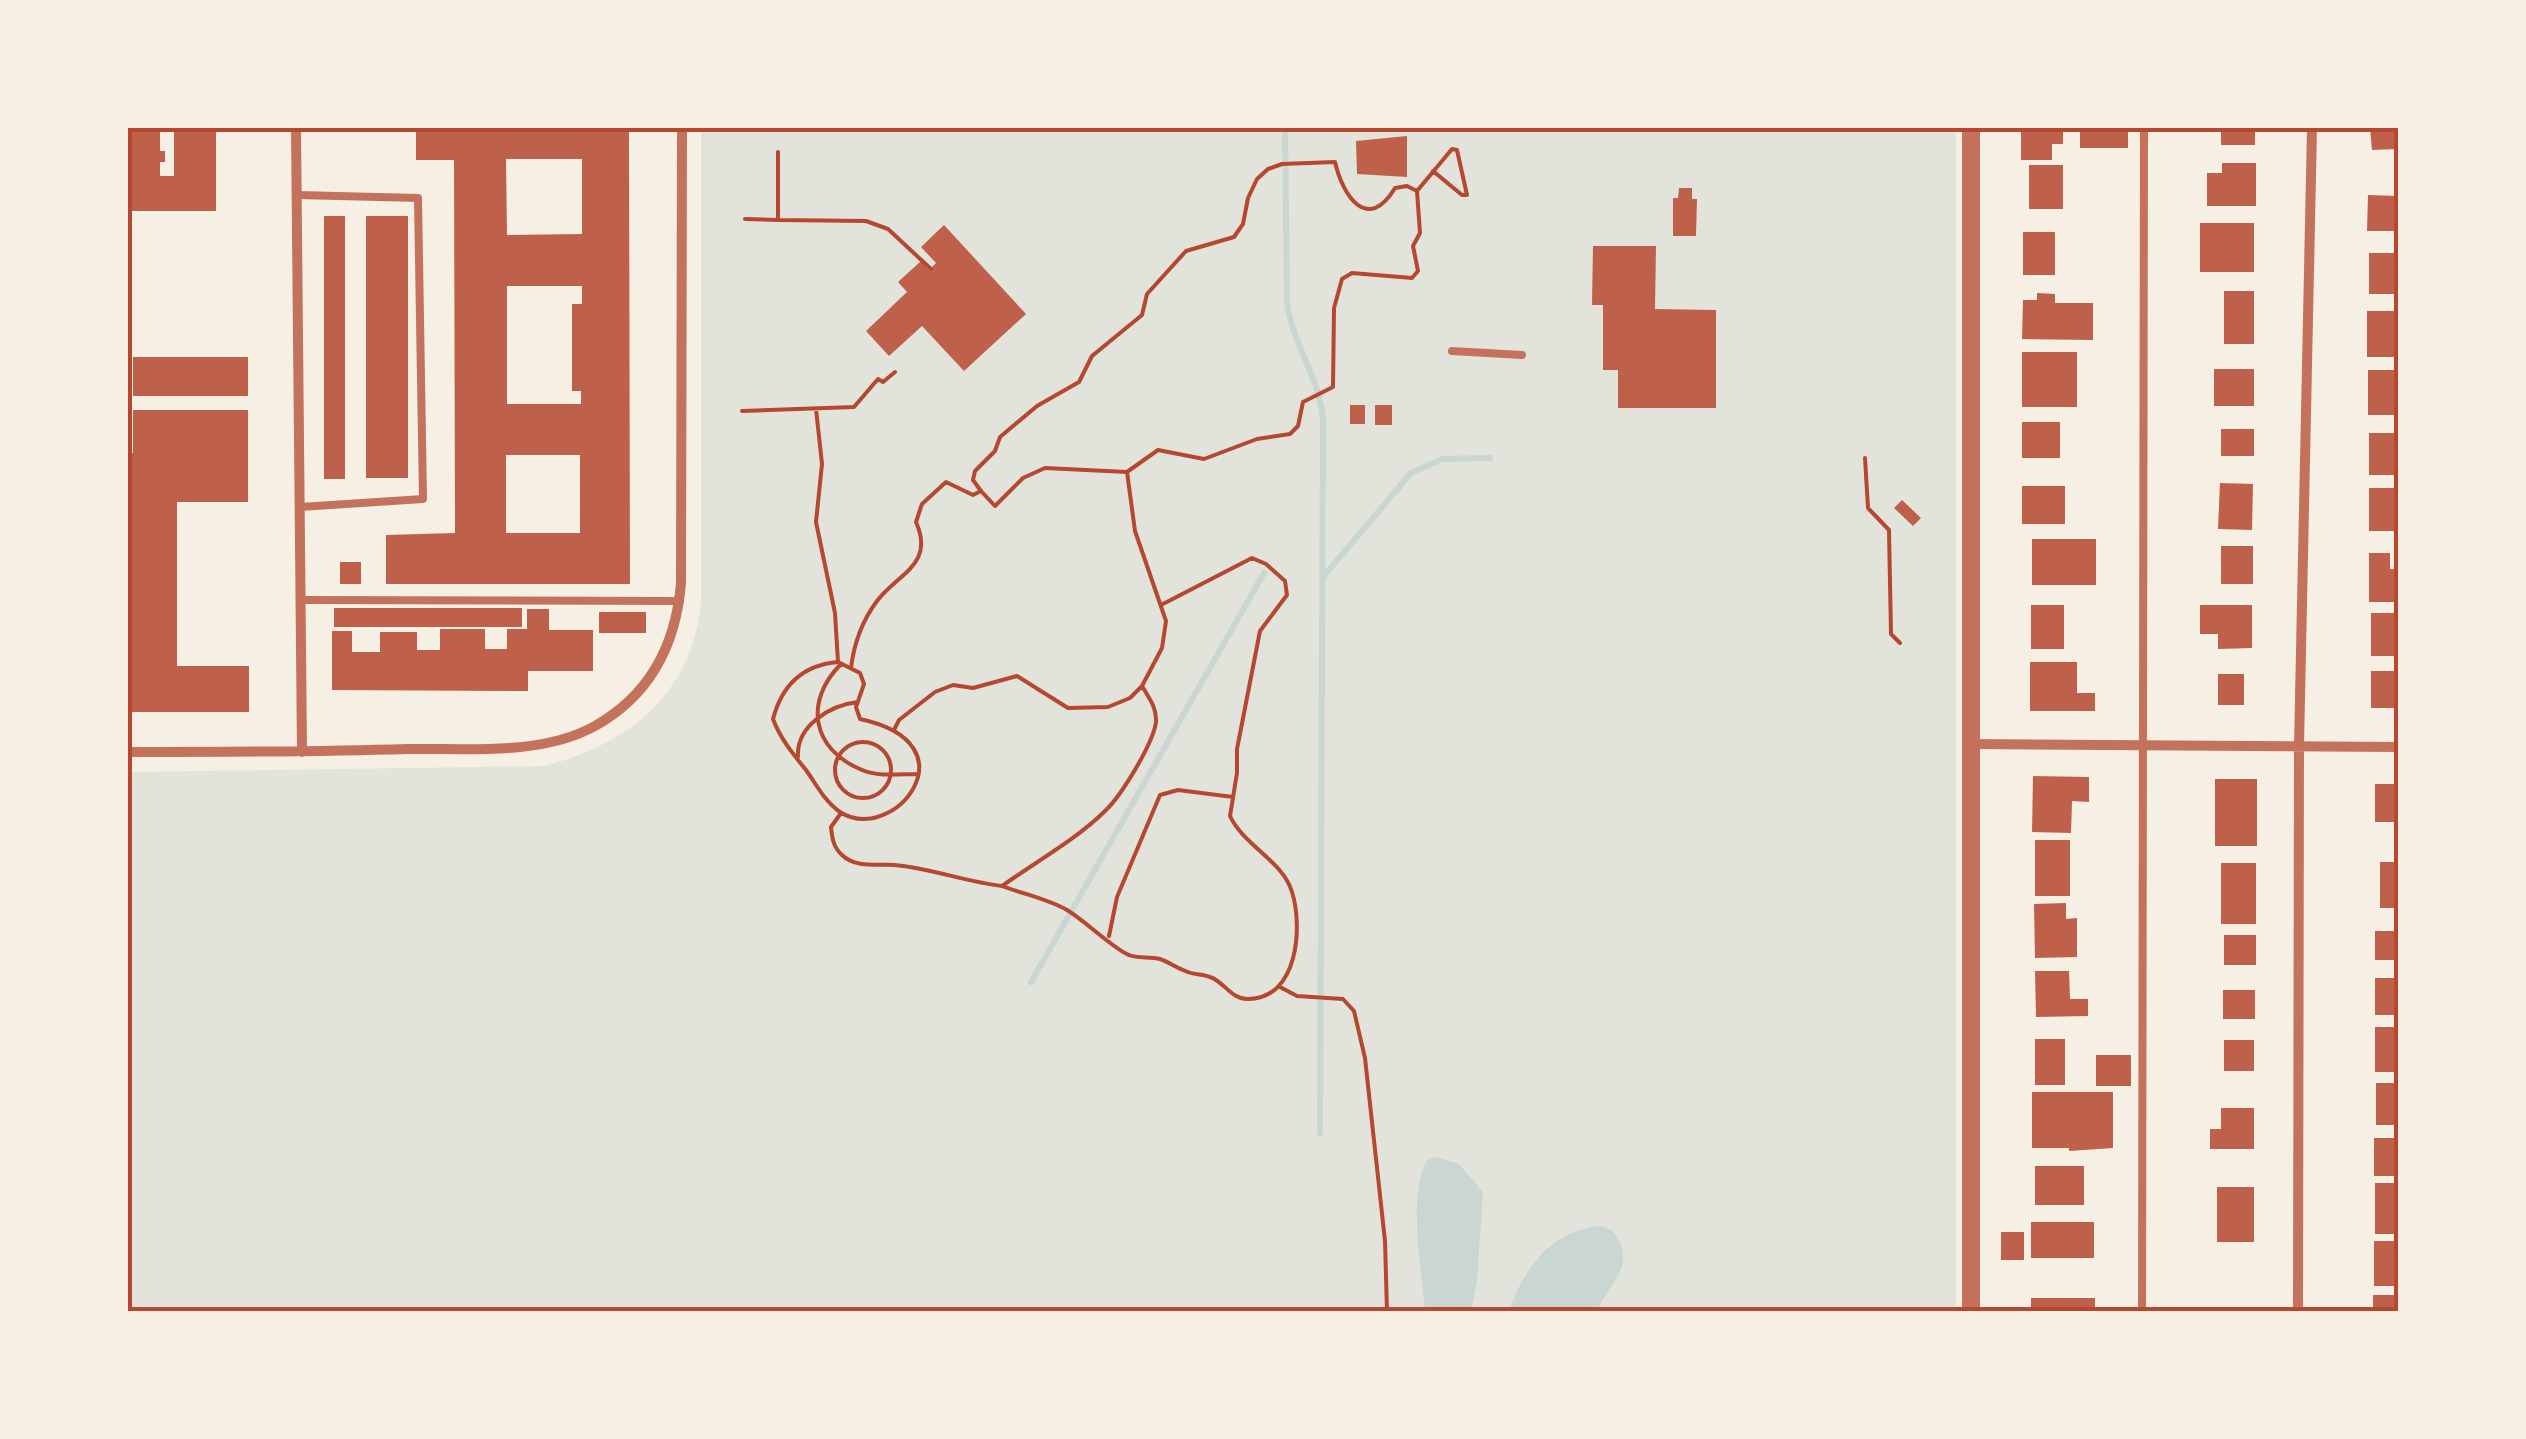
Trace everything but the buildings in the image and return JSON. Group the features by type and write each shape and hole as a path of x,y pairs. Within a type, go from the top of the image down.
{"street":[{"path":"296,128 302,752"},
{"path":"128,752 302,752 539,744 595,726 647,683 678,620 680,601 682,128"},
{"path":"1971,128 1971,1312"},
{"path":"2298,1312 2299,746 2312,128"},
{"path":"1971,744 2398,747"}],"lane":[{"path":"2142,1312 2144,128"},
{"path":"297,195 418,198 422,499 300,507"},
{"path":"1452,350 1522,355"},
{"path":"300,600 680,601"}],"path":[{"path":"1416,191 1407,186 1395,188 1386,202 1366,210 1342,190 1334,162 1282,164 1268,169 1257,179 1248,198 1244,224 1234,237 1186,251 1147,294 1142,315 1092,356 1078,382 1037,406 1000,436 996,450 974,472 973,480 995,506 1022,478 1045,468 1127,472 1158,450 1204,460 1258,439 1290,434 1298,426 1303,402 1333,387 1334,308 1342,279 1352,273 1412,278 1418,272 1413,246 1420,233 1416,191 1452,148 1457,150 1467,195 1462,196 1433,171"},
{"path":"778,152 778,220"},
{"path":"745,219 866,221 888,229 931,268"},
{"path":"742,411 854,408 878,379 883,382 895,372"},
{"path":"816,410 822,464 816,522 835,613 840,663 825,680 817,699 818,717 828,744 862,770 917,774"},
{"path":"1865,458 1868,508 1889,530 1892,634 1900,643"},
{"path":"895,728 899,720 934,692 953,685 974,688 1017,676 1068,708 1108,707 1130,698 1142,686 1162,648 1166,620 1135,531 1127,472"},
{"path":"850,668 854,643 875,604 892,582 908,573 918,561 921,534 916,522 922,504 946,482 973,495 981,491"},
{"path":"841,813 831,826 832,840 840,854 854,863 898,865 1002,886 1064,908 1129,956 1157,958 1189,973 1214,978 1234,996 1249,999 1267,994 1288,973 1295,951 1297,924 1292,890 1230,816 1237,749 1260,631 1287,595 1285,581 1266,564 1252,558 1161,605"},
{"path":"840,663 860,674 864,684 856,707 860,719 895,728 909,739 919,760 908,799 882,816 858,819 841,813 779,734 774,719 786,686 806,670 840,663"},
{"path":"1002,886 1105,812 1120,793 1156,724 1154,705 1142,686"},
{"path":"798,760 796,751 801,740 818,717 843,704 858,702"},
{"path":"871,743 886,755 890,774 888,782 866,798 850,795 837,782 835,774 839,756 852,744 871,743"},
{"path":"1108,938 1117,897 1160,795 1178,790 1233,796"},
{"path":"1278,986 1298,996 1343,1000 1354,1010 1365,1058 1385,1241 1387,1312"}],"shaded area":[{"path":"701,128 1956,128 1956,1311 128,1311 128,772 544,766 602,745 650,712 683,666 701,606"},
{"path":"1436,1157 1459,1164 1483,1192 1471,1311 1425,1311 1417,1234 1418,1192 1427,1160"},
{"path":"1599,1226 1614,1233 1623,1259 1618,1276 1597,1311 1509,1311 1523,1280 1542,1254 1567,1235"}],"waterway":[{"path":"1285,128 1287,302 1294,332 1317,389 1323,420 1320,1133"},
{"path":"1323,577 1411,473 1442,459 1490,458"},
{"path":"1031,982 1264,573"}]}
